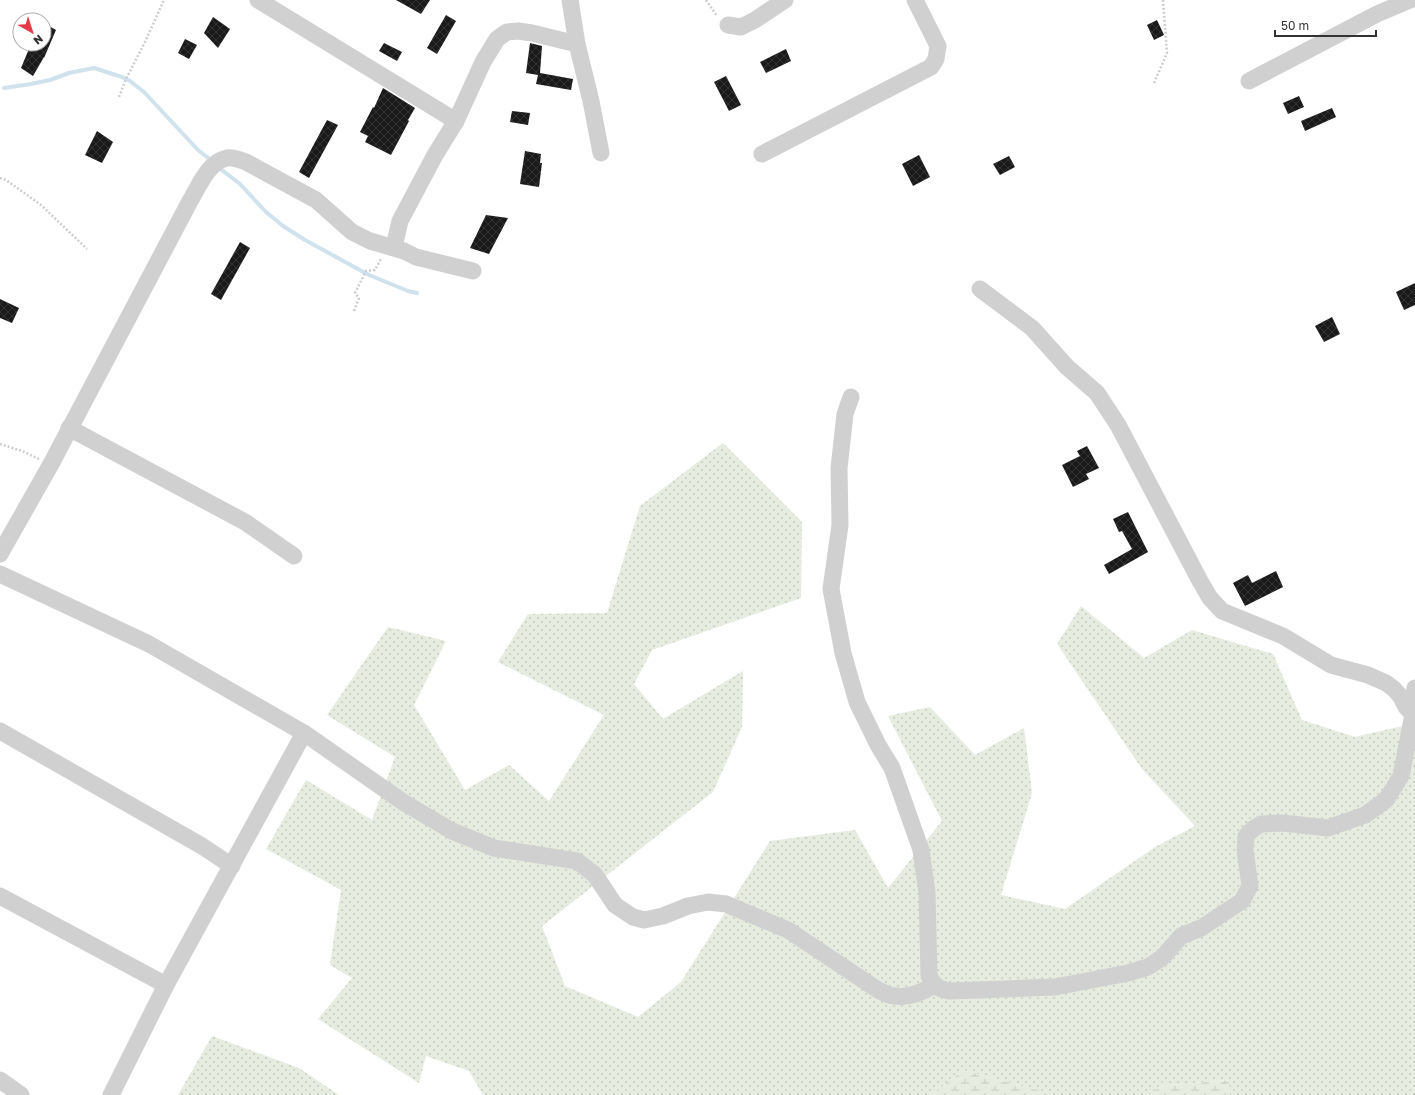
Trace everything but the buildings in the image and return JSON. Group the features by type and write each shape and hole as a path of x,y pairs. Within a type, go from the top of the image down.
{"street":[{"path":"258,0 456,121"},
{"path":"570,0 577,44 591,101 601,153"},
{"path":"728,25 741,27 755,20 785,0"},
{"path":"762,154 931,67 936,59 938,46 915,0"},
{"path":"1249,81 1378,14 1410,0"},
{"path":"394,247 400,221 435,156 456,121 483,62 497,39 507,32 518,31 577,44"},
{"path":"0,554 50,464 190,201 204,177 215,163 228,158 235,158 246,162 316,200 352,232 370,241 394,247 416,257 473,271"},
{"path":"980,289 1032,328 1067,367 1097,393 1118,425 1200,581 1210,598 1222,611 1283,636 1331,665 1368,675 1386,683 1401,697 1406,707 1413,714"},
{"path":"851,397 845,414 840,460 840,525 831,589 844,653 857,702 878,745 892,768 921,850 927,893 930,976 934,985 940,989 1055,987 1148,968 1163,957 1180,936 1201,928 1242,901 1250,886 1245,850 1246,836 1253,829 1261,824 1283,823 1328,828 1365,815 1386,800 1401,776 1413,714 1415,688"},
{"path":"69,428 245,522 294,556"},
{"path":"0,574 149,644 304,733 403,802 452,831 494,848 578,861 595,875 615,905 632,917 644,920 663,916 688,906 708,902 726,904 788,930 878,990 894,996 907,996 934,985"},
{"path":"0,731 202,846 232,866"},
{"path":"111,1095 166,985 304,733"},
{"path":"0,896 166,985"},
{"path":"0,1080 21,1095"}],"path":[{"path":"119,97 127,76 157,19 164,0"},
{"path":"706,0 718,18 728,25"},
{"path":"1154,83 1167,53 1164,0"},
{"path":"0,178 6,180 41,205 87,249"},
{"path":"354,311 359,298 355,293 366,271"},
{"path":"0,444 50,464"}],"green space":[{"path":"723,443 802,522 801,598 652,650 634,684 663,719 743,671 742,727 713,792 542,926 565,986 638,1017 681,982 770,841 855,830 888,888 942,821 888,716 930,707 975,755 1024,728 1032,793 1001,895 1065,909 1155,847 1195,826 1142,769 1057,644 1081,606 1144,658 1192,630 1273,654 1302,720 1355,737 1415,723 1415,1095 1230,1095 1228,1080 1160,1086 1149,1095 1054,1095 963,1070 931,1095 483,1095 469,1071 426,1056 419,1083 318,1019 352,978 330,965 341,890 266,849 306,780 372,820 395,757 327,715 388,627 446,641 414,705 465,790 509,765 549,801 604,715 498,662 528,614 607,613 640,506"},
{"path":"212,1036 299,1068 339,1095 178,1095"},
{"path":"963,1070 1052,1094 1054,1095 931,1095"},
{"path":"1229,1080 1230,1095 1149,1095 1160,1086"}],"waterway":[{"path":"4,88 50,80 69,73 94,68 122,77 130,81 144,92 198,150 212,161"},
{"path":"218,167 240,184 266,212 283,226 305,240 369,275 408,291 417,293"}]}
